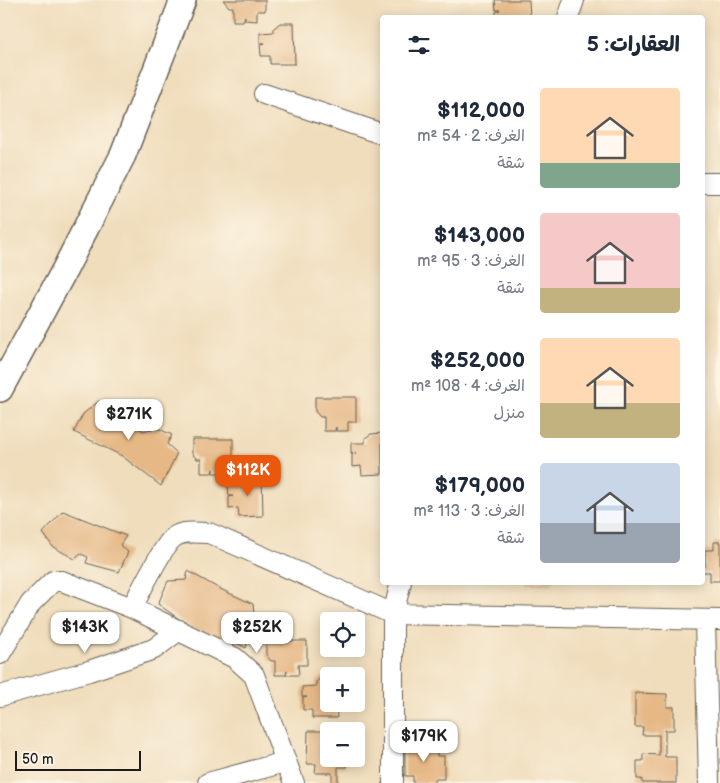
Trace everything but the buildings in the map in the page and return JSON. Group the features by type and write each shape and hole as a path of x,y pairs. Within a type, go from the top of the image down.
{"street":[{"path":"0,389 65,269 123,155 183,0"},
{"path":"569,15 574,0"},
{"path":"264,94 380,133"},
{"path":"705,183 720,183"},
{"path":"132,608 162,553 173,537 186,532 209,533 393,614 712,620 709,783"},
{"path":"0,654 31,603 52,582 62,581 132,608 235,658 254,675 294,783"},
{"path":"393,783 393,614 400,585"},
{"path":"0,696 89,672 154,649 179,630"},
{"path":"208,783 285,762"}]}
